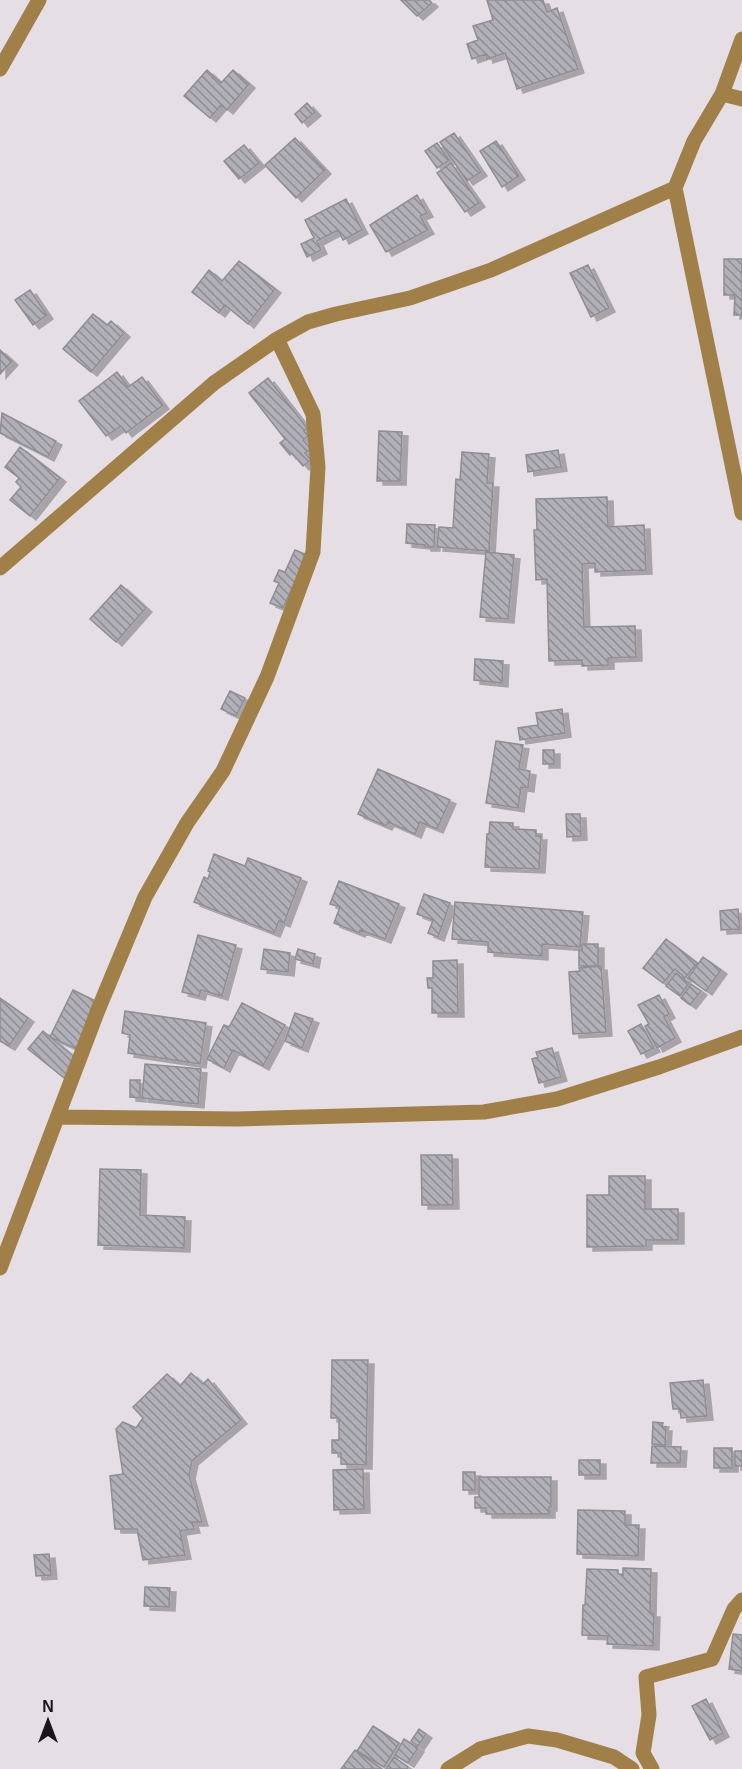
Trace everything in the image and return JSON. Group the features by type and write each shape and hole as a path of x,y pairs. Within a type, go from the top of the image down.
{"street":[{"path":"0,69 39,0"},
{"path":"742,39 722,94 694,141 675,188 742,513"},
{"path":"722,94 742,99"},
{"path":"0,568 214,383 278,339 308,322 410,298 491,270 675,188"},
{"path":"0,1268 98,1010 145,897 187,823 223,771 267,678 313,552 318,467 313,414 278,339"},
{"path":"59,1117 237,1119 484,1112 557,1099 659,1067 742,1037"},
{"path":"652,1769 644,1753 649,1715 645,1677 712,1659 734,1609 742,1600"},
{"path":"447,1769 480,1749 528,1736 557,1740 614,1757 632,1769"}],"building":[{"path":"401,0 429,0 432,3 417,16"},
{"path":"487,0 543,0 547,12 557,8 578,69 517,89 505,53 487,59 486,54 472,59 467,44 478,40 473,26 493,20"},
{"path":"207,70 221,83 233,70 249,84 227,110 221,105 210,118 184,96"},
{"path":"307,103 315,112 302,123 295,114"},
{"path":"454,133 481,172 467,181 440,142"},
{"path":"295,138 325,170 296,198 265,165"},
{"path":"496,141 519,176 502,187 480,151"},
{"path":"437,143 449,160 437,168 425,151"},
{"path":"244,145 259,163 239,179 224,161"},
{"path":"451,163 479,203 465,212 437,173"},
{"path":"417,195 427,213 420,216 428,230 386,252 370,225"},
{"path":"346,199 362,230 343,240 338,230 317,241 321,250 307,257 301,244 314,238 305,220"},
{"path":"724,259 742,259 742,315 734,315 735,295 724,295"},
{"path":"239,261 275,289 248,324 225,305 219,313 192,292 209,270 222,281"},
{"path":"588,265 609,308 591,317 570,273"},
{"path":"30,290 47,315 33,325 15,300"},
{"path":"93,314 107,325 111,321 124,333 91,372 63,349"},
{"path":"0,350 12,361 0,374"},
{"path":"117,372 128,387 142,377 163,405 126,433 121,426 106,436 79,401"},
{"path":"268,378 307,428 304,431 308,436 303,440 311,449 305,453 311,460 303,466 280,443 285,439 249,393"},
{"path":"2,413 56,441 48,457 0,433"},
{"path":"379,431 402,432 400,481 377,481"},
{"path":"20,447 60,478 30,516 10,500 21,487 16,482 19,478 5,467"},
{"path":"558,450 561,467 528,472 526,455"},
{"path":"462,452 489,454 487,483 493,483 489,551 437,547 439,527 453,528 456,479 460,480"},
{"path":"607,497 608,527 644,525 646,570 595,572 595,563 582,564 584,627 635,626 636,657 608,658 608,665 582,666 582,660 549,661 547,579 536,580 534,530 537,530 536,499"},
{"path":"407,524 435,525 434,547 406,543"},
{"path":"295,550 307,555 283,608 270,603 279,583 274,581 279,570 285,572"},
{"path":"486,552 514,555 508,619 480,617"},
{"path":"121,585 146,608 116,642 90,619"},
{"path":"475,659 503,661 502,683 474,680"},
{"path":"230,691 245,698 236,716 221,709"},
{"path":"562,709 565,733 520,740 518,728 538,725 536,713"},
{"path":"496,741 523,745 519,769 530,771 528,788 521,787 518,808 486,803"},
{"path":"543,750 554,750 554,764 543,764"},
{"path":"378,769 450,800 437,829 420,822 415,834 388,822 386,826 358,814"},
{"path":"566,814 580,814 581,836 567,837"},
{"path":"490,822 513,823 513,829 536,830 536,836 541,836 539,869 485,867"},
{"path":"214,854 245,866 248,858 301,878 284,923 279,921 274,933 194,902 204,877 208,879 210,872 208,871"},
{"path":"339,881 399,904 385,939 360,930 359,933 334,923 340,907 330,904"},
{"path":"424,894 450,903 438,937 428,933 433,920 417,914"},
{"path":"455,902 583,912 580,947 542,944 542,956 488,952 488,942 452,939"},
{"path":"738,909 740,929 721,930 720,911"},
{"path":"198,935 236,945 222,996 201,990 199,996 182,992"},
{"path":"666,939 697,963 685,978 675,969 663,983 643,968"},
{"path":"582,944 598,944 598,966 579,966 579,950 582,950"},
{"path":"264,949 290,953 288,972 261,969"},
{"path":"298,949 315,954 313,964 295,959"},
{"path":"703,957 721,970 706,991 688,978"},
{"path":"457,960 458,1013 432,1013 432,988 428,988 427,978 433,978 433,961"},
{"path":"601,966 606,1032 573,1034 569,972 580,971 579,968"},
{"path":"676,973 689,983 680,996 666,986"},
{"path":"691,984 701,991 690,1005 681,998"},
{"path":"73,990 100,1003 77,1049 50,1037"},
{"path":"659,995 669,1014 664,1017 675,1038 657,1048 645,1026 649,1024 638,1005"},
{"path":"0,998 28,1018 9,1046 0,1041"},
{"path":"242,1003 285,1025 263,1066 233,1050 224,1068 207,1059 224,1025 229,1027"},
{"path":"125,1011 206,1023 200,1064 128,1053 130,1035 122,1033"},
{"path":"295,1013 313,1019 302,1048 285,1041"},
{"path":"641,1024 654,1048 641,1054 628,1031"},
{"path":"43,1031 78,1060 64,1078 28,1049"},
{"path":"552,1048 561,1077 539,1083 532,1059 538,1057 536,1052"},
{"path":"145,1064 201,1069 198,1104 142,1098"},
{"path":"130,1080 140,1080 140,1098 130,1097"},
{"path":"421,1155 452,1155 453,1205 422,1205"},
{"path":"100,1169 141,1170 140,1215 185,1217 184,1248 98,1245"},
{"path":"609,1176 645,1176 645,1209 678,1209 678,1240 646,1240 646,1246 587,1247 587,1195 609,1195"},
{"path":"332,1360 368,1360 366,1465 341,1464 341,1453 332,1453 332,1440 339,1440 339,1418 331,1418"},
{"path":"191,1373 203,1384 208,1379 241,1420 192,1461 189,1475 202,1522 192,1522 194,1529 180,1531 185,1555 143,1560 137,1529 115,1529 110,1476 123,1474 116,1429 123,1422 136,1428 143,1418 133,1407 167,1374 180,1386"},
{"path":"703,1380 707,1416 681,1418 680,1409 673,1409 670,1383"},
{"path":"653,1422 663,1423 662,1427 666,1427 665,1445 652,1444"},
{"path":"652,1446 681,1447 680,1463 651,1463"},
{"path":"714,1448 732,1448 732,1468 714,1468"},
{"path":"735,1451 742,1451 742,1466 735,1466"},
{"path":"579,1460 600,1460 600,1475 579,1475"},
{"path":"363,1469 364,1509 334,1510 333,1470"},
{"path":"463,1472 475,1472 475,1490 463,1490"},
{"path":"479,1477 551,1477 549,1514 486,1514 486,1508 475,1508 475,1497 479,1497"},
{"path":"578,1510 625,1511 625,1525 639,1525 638,1556 577,1554"},
{"path":"49,1554 51,1575 36,1576 34,1555"},
{"path":"623,1568 651,1569 650,1613 654,1613 653,1646 607,1644 608,1636 582,1635 587,1569 618,1570 618,1574 623,1575"},
{"path":"145,1587 170,1588 169,1607 144,1606"},
{"path":"733,1634 742,1635 742,1671 729,1669"},
{"path":"706,1699 723,1733 710,1740 692,1706"},
{"path":"373,1726 399,1743 384,1767 357,1751"},
{"path":"419,1729 426,1734 418,1746 411,1741"},
{"path":"404,1739 418,1748 408,1763 395,1755"},
{"path":"355,1750 382,1769 341,1769"},
{"path":"394,1757 408,1767 407,1769 386,1769"}]}
